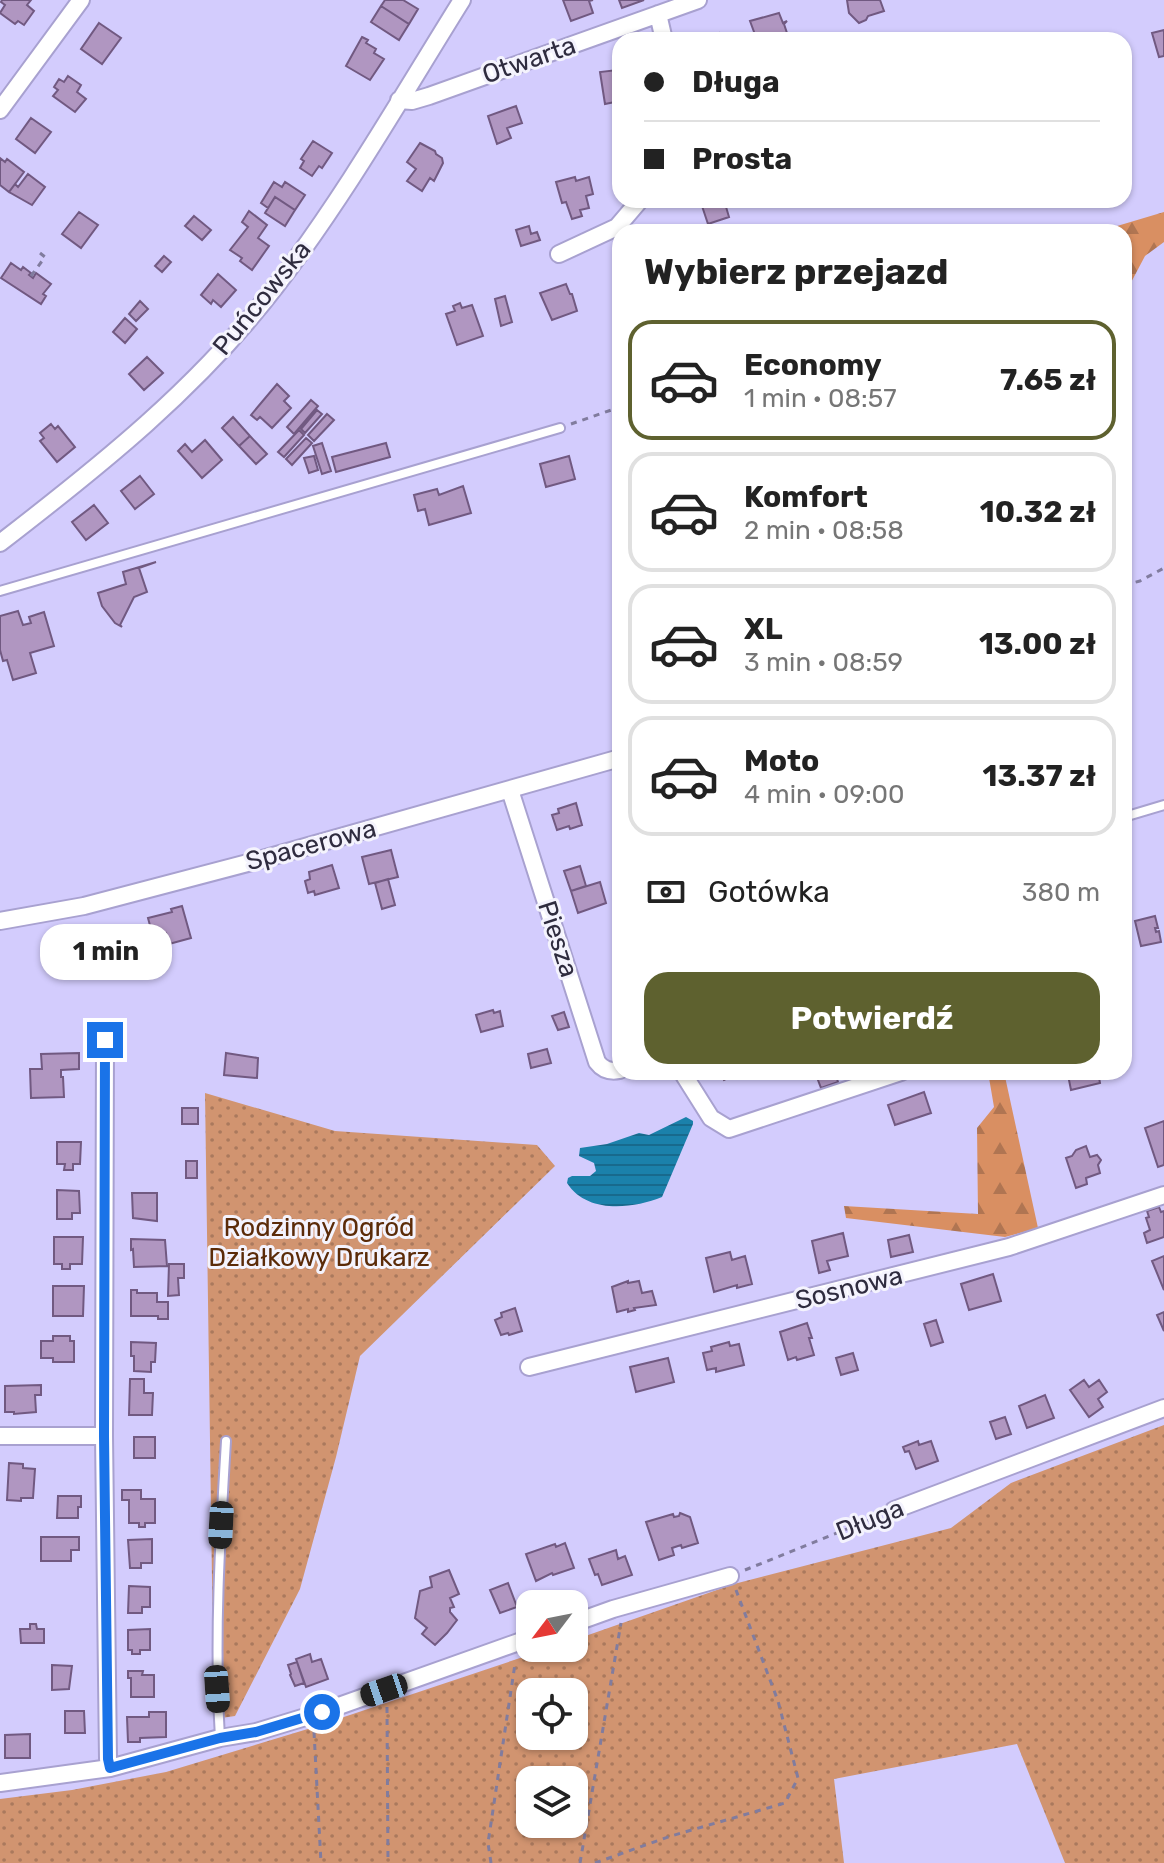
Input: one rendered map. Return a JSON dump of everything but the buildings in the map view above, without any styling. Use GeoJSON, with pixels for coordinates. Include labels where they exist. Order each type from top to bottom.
{"type":"FeatureCollection","features":[{"type":"Feature","properties":{"kind":"street"},"geometry":{"type":"LineString","coordinates":[[0,110],[81,0]]}},
{"type":"Feature","properties":{"kind":"street","name":"Puńcowska"},"geometry":{"type":"LineString","coordinates":[[0,543],[192,383],[275,287],[332,207],[462,0]]}},
{"type":"Feature","properties":{"kind":"street","name":"Otwarta"},"geometry":{"type":"LineString","coordinates":[[399,100],[412,101],[429,96],[698,0]]}},
{"type":"Feature","properties":{"kind":"street"},"geometry":{"type":"LineString","coordinates":[[658,14],[662,32]]}},
{"type":"Feature","properties":{"kind":"street"},"geometry":{"type":"LineString","coordinates":[[620,224],[633,208]]}},
{"type":"Feature","properties":{"kind":"street"},"geometry":{"type":"LineString","coordinates":[[559,254],[612,229]]}},
{"type":"Feature","properties":{"kind":"street","name":"Spacerowa"},"geometry":{"type":"LineString","coordinates":[[0,921],[84,906],[612,760]]}},
{"type":"Feature","properties":{"kind":"street","name":"Piesza"},"geometry":{"type":"LineString","coordinates":[[510,790],[597,1062],[612,1070]]}},
{"type":"Feature","properties":{"kind":"street"},"geometry":{"type":"LineString","coordinates":[[105,1040],[104,1436],[110,1768]]}},
{"type":"Feature","properties":{"kind":"street"},"geometry":{"type":"LineString","coordinates":[[687,1080],[711,1118],[729,1129],[877,1080]]}},
{"type":"Feature","properties":{"kind":"street","name":"Sosnowa"},"geometry":{"type":"LineString","coordinates":[[529,1367],[1009,1247],[1164,1195]]}},
{"type":"Feature","properties":{"kind":"street","name":"Długa"},"geometry":{"type":"LineString","coordinates":[[894,1510],[1164,1408]]}},
{"type":"Feature","properties":{"kind":"street"},"geometry":{"type":"LineString","coordinates":[[0,1436],[104,1436]]}},
{"type":"Feature","properties":{"kind":"street"},"geometry":{"type":"LineString","coordinates":[[588,1618],[730,1576]]}},
{"type":"Feature","properties":{"kind":"street"},"geometry":{"type":"LineString","coordinates":[[0,1783],[110,1768],[269,1728],[516,1643]]}},
{"type":"Feature","properties":{"kind":"lane"},"geometry":{"type":"LineString","coordinates":[[0,591],[560,428]]}},
{"type":"Feature","properties":{"kind":"lane"},"geometry":{"type":"LineString","coordinates":[[1132,815],[1164,805]]}},
{"type":"Feature","properties":{"kind":"lane"},"geometry":{"type":"LineString","coordinates":[[220,1738],[218,1583],[226,1441]]}},
{"type":"Feature","properties":{"kind":"path"},"geometry":{"type":"LineString","coordinates":[[31,276],[45,257],[40,253],[43,248]]}},
{"type":"Feature","properties":{"kind":"path"},"geometry":{"type":"LineString","coordinates":[[560,428],[612,410]]}},
{"type":"Feature","properties":{"kind":"path"},"geometry":{"type":"LineString","coordinates":[[1132,583],[1164,568]]}},
{"type":"Feature","properties":{"kind":"path","name":"Długa"},"geometry":{"type":"LineString","coordinates":[[730,1576],[894,1510]]}},
{"type":"Feature","properties":{"kind":"path"},"geometry":{"type":"LineString","coordinates":[[595,1863],[671,1836],[785,1803],[798,1778],[778,1701],[730,1576]]}},
{"type":"Feature","properties":{"kind":"path"},"geometry":{"type":"LineString","coordinates":[[580,1863],[622,1625],[613,1609]]}},
{"type":"Feature","properties":{"kind":"path"},"geometry":{"type":"LineString","coordinates":[[491,1863],[488,1843],[515,1664]]}},
{"type":"Feature","properties":{"kind":"path"},"geometry":{"type":"LineString","coordinates":[[384,1690],[387,1702],[388,1863]]}},
{"type":"Feature","properties":{"kind":"path"},"geometry":{"type":"LineString","coordinates":[[314,1732],[321,1863]]}},
{"type":"Feature","properties":{"kind":"green space"},"geometry":{"type":"Polygon","coordinates":[[[1164,212],[1164,242],[1145,256],[1132,281],[1132,224],[1124,224],[1164,212]]]}},
{"type":"Feature","properties":{"kind":"green space"},"geometry":{"type":"Polygon","coordinates":[[[989,1080],[1006,1080],[1038,1228],[1005,1237],[846,1218],[844,1206],[978,1214],[977,1128],[994,1107],[989,1080]]]}},
{"type":"Feature","properties":{"kind":"green space","name":"Rodzinny Ogród Działkowy Drukarz"},"geometry":{"type":"Polygon","coordinates":[[[205,1093],[335,1131],[537,1145],[555,1166],[360,1356],[300,1589],[235,1716],[214,1719],[205,1093]]]}},
{"type":"Feature","properties":{"kind":"green space"},"geometry":{"type":"Polygon","coordinates":[[[1164,1425],[1164,1863],[1065,1863],[1017,1744],[834,1779],[844,1863],[0,1863],[0,1799],[72,1790],[166,1772],[311,1728],[516,1659],[516,1662],[588,1662],[588,1635],[734,1584],[951,1528],[1011,1483],[1164,1425]]]}},
{"type":"Feature","properties":{"kind":"water"},"geometry":{"type":"Polygon","coordinates":[[[686,1117],[693,1124],[662,1197],[637,1204],[611,1206],[586,1200],[567,1183],[572,1176],[590,1176],[596,1171],[594,1163],[579,1156],[580,1148],[607,1144],[639,1133],[649,1135],[686,1117]]]}},
{"type":"Feature","properties":{"kind":"route"},"geometry":{"type":"LineString","coordinates":[[105,1040],[105,1466],[110,1768],[220,1738],[256,1732],[322,1712]]}}]}
